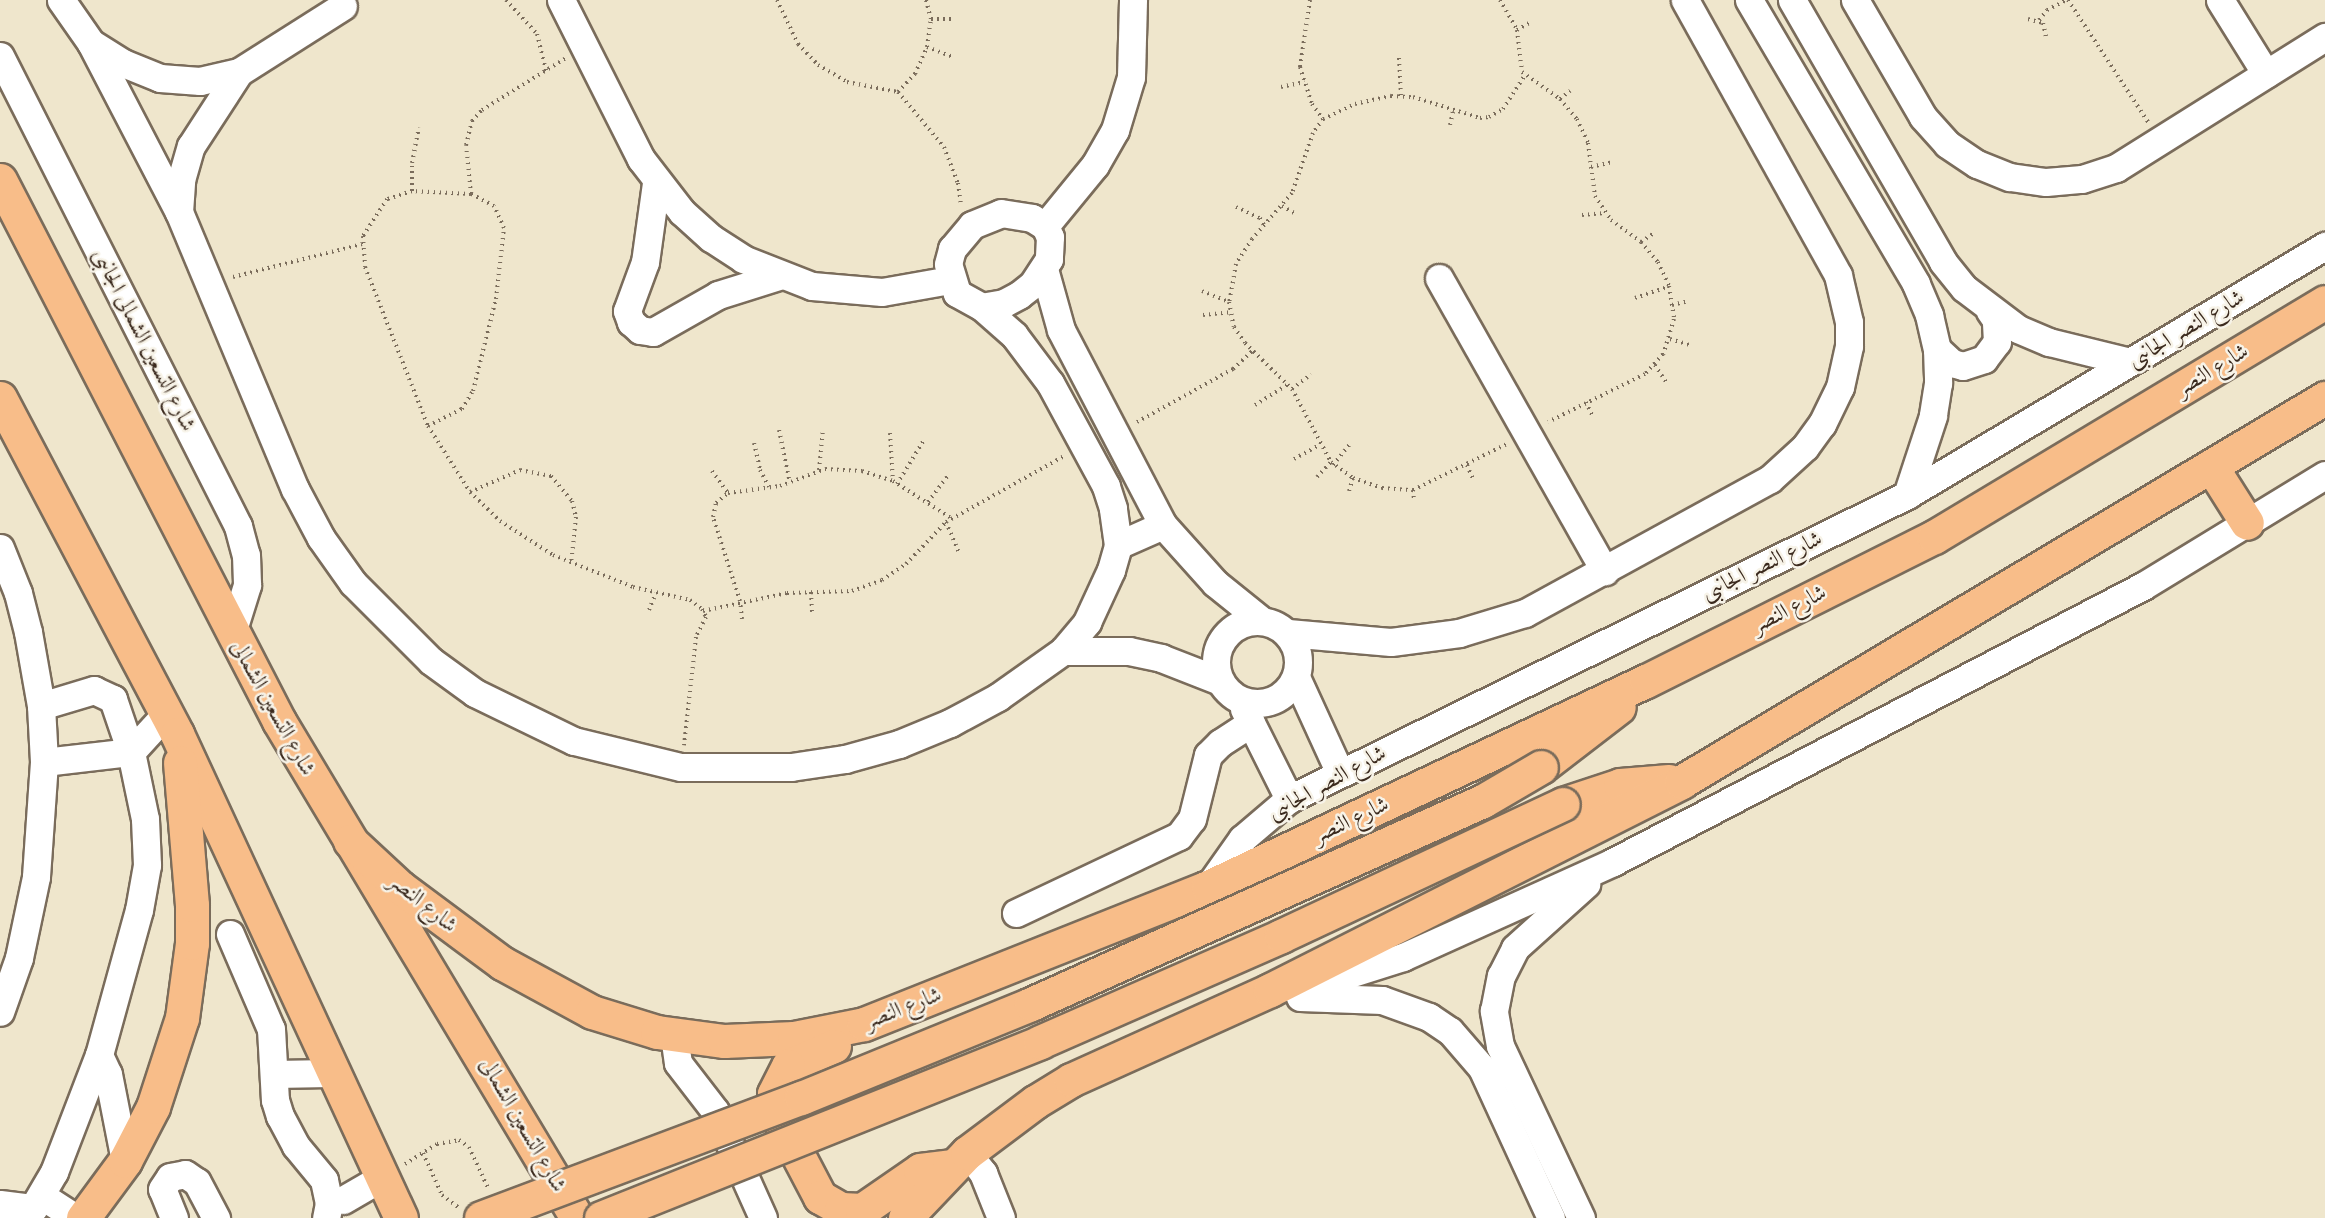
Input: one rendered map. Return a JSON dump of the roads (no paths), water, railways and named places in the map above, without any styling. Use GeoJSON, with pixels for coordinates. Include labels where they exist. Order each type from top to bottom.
{"type":"FeatureCollection","features":[{"type":"Feature","properties":{"kind":"main road","name":"شارع التسعين الشمالى"},"geometry":{"type":"LineString","coordinates":[[0,180],[279,721],[577,1218]]}},
{"type":"Feature","properties":{"kind":"main road","name":"شارع النصر"},"geometry":{"type":"LineString","coordinates":[[350,841],[418,900],[530,982],[592,1012],[674,1035],[724,1041],[794,1038],[864,1024],[1208,887],[1646,681],[1934,537],[2325,302]]}},
{"type":"Feature","properties":{"kind":"main road"},"geometry":{"type":"LineString","coordinates":[[0,398],[172,724],[330,1073],[401,1218]]}},
{"type":"Feature","properties":{"kind":"main road"},"geometry":{"type":"LineString","coordinates":[[905,1218],[960,1159],[1035,1102],[1071,1080],[1263,993],[1681,782],[2325,398]]}},
{"type":"Feature","properties":{"kind":"main road"},"geometry":{"type":"LineString","coordinates":[[2211,466],[2247,523]]}},
{"type":"Feature","properties":{"kind":"main road"},"geometry":{"type":"LineString","coordinates":[[477,1206],[801,1098],[1031,1004],[1483,801],[1541,767],[1596,727],[1646,681]]}},
{"type":"Feature","properties":{"kind":"main road"},"geometry":{"type":"LineString","coordinates":[[83,1218],[125,1161],[165,1078],[189,980],[192,905],[172,724]]}},
{"type":"Feature","properties":{"kind":"main road"},"geometry":{"type":"LineString","coordinates":[[601,1218],[1040,1042],[1281,936],[1563,804],[1620,785],[1681,782]]}},
{"type":"Feature","properties":{"kind":"main road"},"geometry":{"type":"LineString","coordinates":[[897,1011],[875,1032],[807,1055],[788,1066],[776,1084],[777,1114],[812,1188],[829,1204],[841,1209],[873,1206],[920,1170],[960,1159]]}},
{"type":"Feature","properties":{"kind":"street"},"geometry":{"type":"LineString","coordinates":[[61,0],[91,43],[179,212],[295,489],[347,574],[390,624],[466,687],[523,720],[595,748],[681,767],[791,767],[845,759],[898,744],[950,723],[998,697],[1063,651],[1087,622],[1101,596],[1118,545],[1106,486],[1031,356],[982,307],[957,293],[950,280],[948,264],[952,249],[972,225],[1001,213],[1032,218],[1045,226],[1051,248],[1044,269],[1020,295],[1004,303],[982,307]]}},
{"type":"Feature","properties":{"kind":"street"},"geometry":{"type":"LineString","coordinates":[[561,0],[656,183],[711,238],[779,276],[847,291],[882,292],[950,280]]}},
{"type":"Feature","properties":{"kind":"street"},"geometry":{"type":"LineString","coordinates":[[1045,226],[1095,165],[1115,130],[1131,77],[1133,0]]}},
{"type":"Feature","properties":{"kind":"street"},"geometry":{"type":"LineString","coordinates":[[1044,269],[1060,330],[1163,525],[1215,583],[1261,620],[1288,633],[1391,642],[1460,633],[1525,613],[1770,479],[1789,464],[1822,424],[1832,405],[1849,346],[1850,322],[1838,275],[1685,0]]}},
{"type":"Feature","properties":{"kind":"street"},"geometry":{"type":"LineString","coordinates":[[1749,0],[1916,284],[1936,349],[1933,416],[1907,495]]}},
{"type":"Feature","properties":{"kind":"street"},"geometry":{"type":"LineString","coordinates":[[1792,0],[1943,262],[1996,320],[1997,342],[1984,359],[1963,366],[1952,363],[1936,349]]}},
{"type":"Feature","properties":{"kind":"street"},"geometry":{"type":"LineString","coordinates":[[1855,0],[1923,117],[1947,144],[1977,164],[2010,177],[2046,182],[2082,179],[2116,168],[2325,37]]}},
{"type":"Feature","properties":{"kind":"street"},"geometry":{"type":"LineString","coordinates":[[2220,0],[2266,74]]}},
{"type":"Feature","properties":{"kind":"street"},"geometry":{"type":"LineString","coordinates":[[91,43],[123,63],[160,78],[200,81],[239,72],[342,6]]}},
{"type":"Feature","properties":{"kind":"street","name":"شارع التسعين الشمالى الجانبى"},"geometry":{"type":"LineString","coordinates":[[0,56],[238,526],[246,555],[247,585],[232,633]]}},
{"type":"Feature","properties":{"kind":"street"},"geometry":{"type":"LineString","coordinates":[[179,212],[182,180],[191,146],[239,72]]}},
{"type":"Feature","properties":{"kind":"street"},"geometry":{"type":"LineString","coordinates":[[656,183],[649,242],[627,311],[631,322],[640,330],[653,332],[718,295],[779,276]]}},
{"type":"Feature","properties":{"kind":"street","name":"شارع النصر الجانبى"},"geometry":{"type":"LineString","coordinates":[[1208,887],[1242,839],[1289,798],[1907,495],[2325,246]]}},
{"type":"Feature","properties":{"kind":"street"},"geometry":{"type":"LineString","coordinates":[[1439,278],[1605,571]]}},
{"type":"Feature","properties":{"kind":"street"},"geometry":{"type":"LineString","coordinates":[[1990,311],[2049,342],[2130,362]]}},
{"type":"Feature","properties":{"kind":"street"},"geometry":{"type":"LineString","coordinates":[[1263,993],[1333,979],[1403,957],[1613,862],[2143,586],[2325,475]]}},
{"type":"Feature","properties":{"kind":"street"},"geometry":{"type":"LineString","coordinates":[[1118,545],[1163,525]]}},
{"type":"Feature","properties":{"kind":"street"},"geometry":{"type":"LineString","coordinates":[[0,549],[18,593],[40,706],[44,762],[36,878],[19,958],[0,1012]]}},
{"type":"Feature","properties":{"kind":"street"},"geometry":{"type":"LineString","coordinates":[[1261,620],[1243,622],[1228,631],[1218,646],[1215,664],[1289,798]]}},
{"type":"Feature","properties":{"kind":"street"},"geometry":{"type":"LineString","coordinates":[[1288,633],[1296,646],[1296,676],[1302,697],[1340,773]]}},
{"type":"Feature","properties":{"kind":"street"},"geometry":{"type":"LineString","coordinates":[[1063,651],[1129,651],[1161,658],[1237,701],[1256,704],[1272,701],[1287,691],[1296,676]]}},
{"type":"Feature","properties":{"kind":"street"},"geometry":{"type":"LineString","coordinates":[[34,1207],[99,1055],[140,910],[147,865],[145,819],[131,752],[118,706],[107,693],[87,691],[40,706]]}},
{"type":"Feature","properties":{"kind":"street"},"geometry":{"type":"LineString","coordinates":[[1016,913],[1179,836],[1192,819],[1208,755],[1220,743],[1237,701]]}},
{"type":"Feature","properties":{"kind":"street"},"geometry":{"type":"LineString","coordinates":[[44,762],[131,752],[172,724]]}},
{"type":"Feature","properties":{"kind":"street"},"geometry":{"type":"LineString","coordinates":[[1581,1218],[1500,1046],[1495,1002],[1506,961],[1524,936],[1613,862]]}},
{"type":"Feature","properties":{"kind":"street"},"geometry":{"type":"LineString","coordinates":[[231,934],[268,1018],[273,1042],[274,1074],[280,1116],[296,1146],[320,1173],[338,1208],[381,1178]]}},
{"type":"Feature","properties":{"kind":"street"},"geometry":{"type":"LineString","coordinates":[[1263,993],[1382,1000],[1422,1013],[1450,1031],[1482,1068],[1551,1218]]}},
{"type":"Feature","properties":{"kind":"street"},"geometry":{"type":"LineString","coordinates":[[273,1042],[304,1015]]}},
{"type":"Feature","properties":{"kind":"street"},"geometry":{"type":"LineString","coordinates":[[674,1035],[678,1063],[715,1111],[764,1218]]}},
{"type":"Feature","properties":{"kind":"street"},"geometry":{"type":"LineString","coordinates":[[99,1055],[108,1074],[125,1161]]}},
{"type":"Feature","properties":{"kind":"street"},"geometry":{"type":"LineString","coordinates":[[274,1074],[330,1073]]}},
{"type":"Feature","properties":{"kind":"street"},"geometry":{"type":"LineString","coordinates":[[960,1159],[983,1173],[1001,1218]]}},
{"type":"Feature","properties":{"kind":"street"},"geometry":{"type":"LineString","coordinates":[[174,1218],[162,1189],[170,1177],[185,1174],[197,1182],[216,1218]]}},
{"type":"Feature","properties":{"kind":"street"},"geometry":{"type":"LineString","coordinates":[[0,1204],[34,1207],[76,1218]]}}]}
